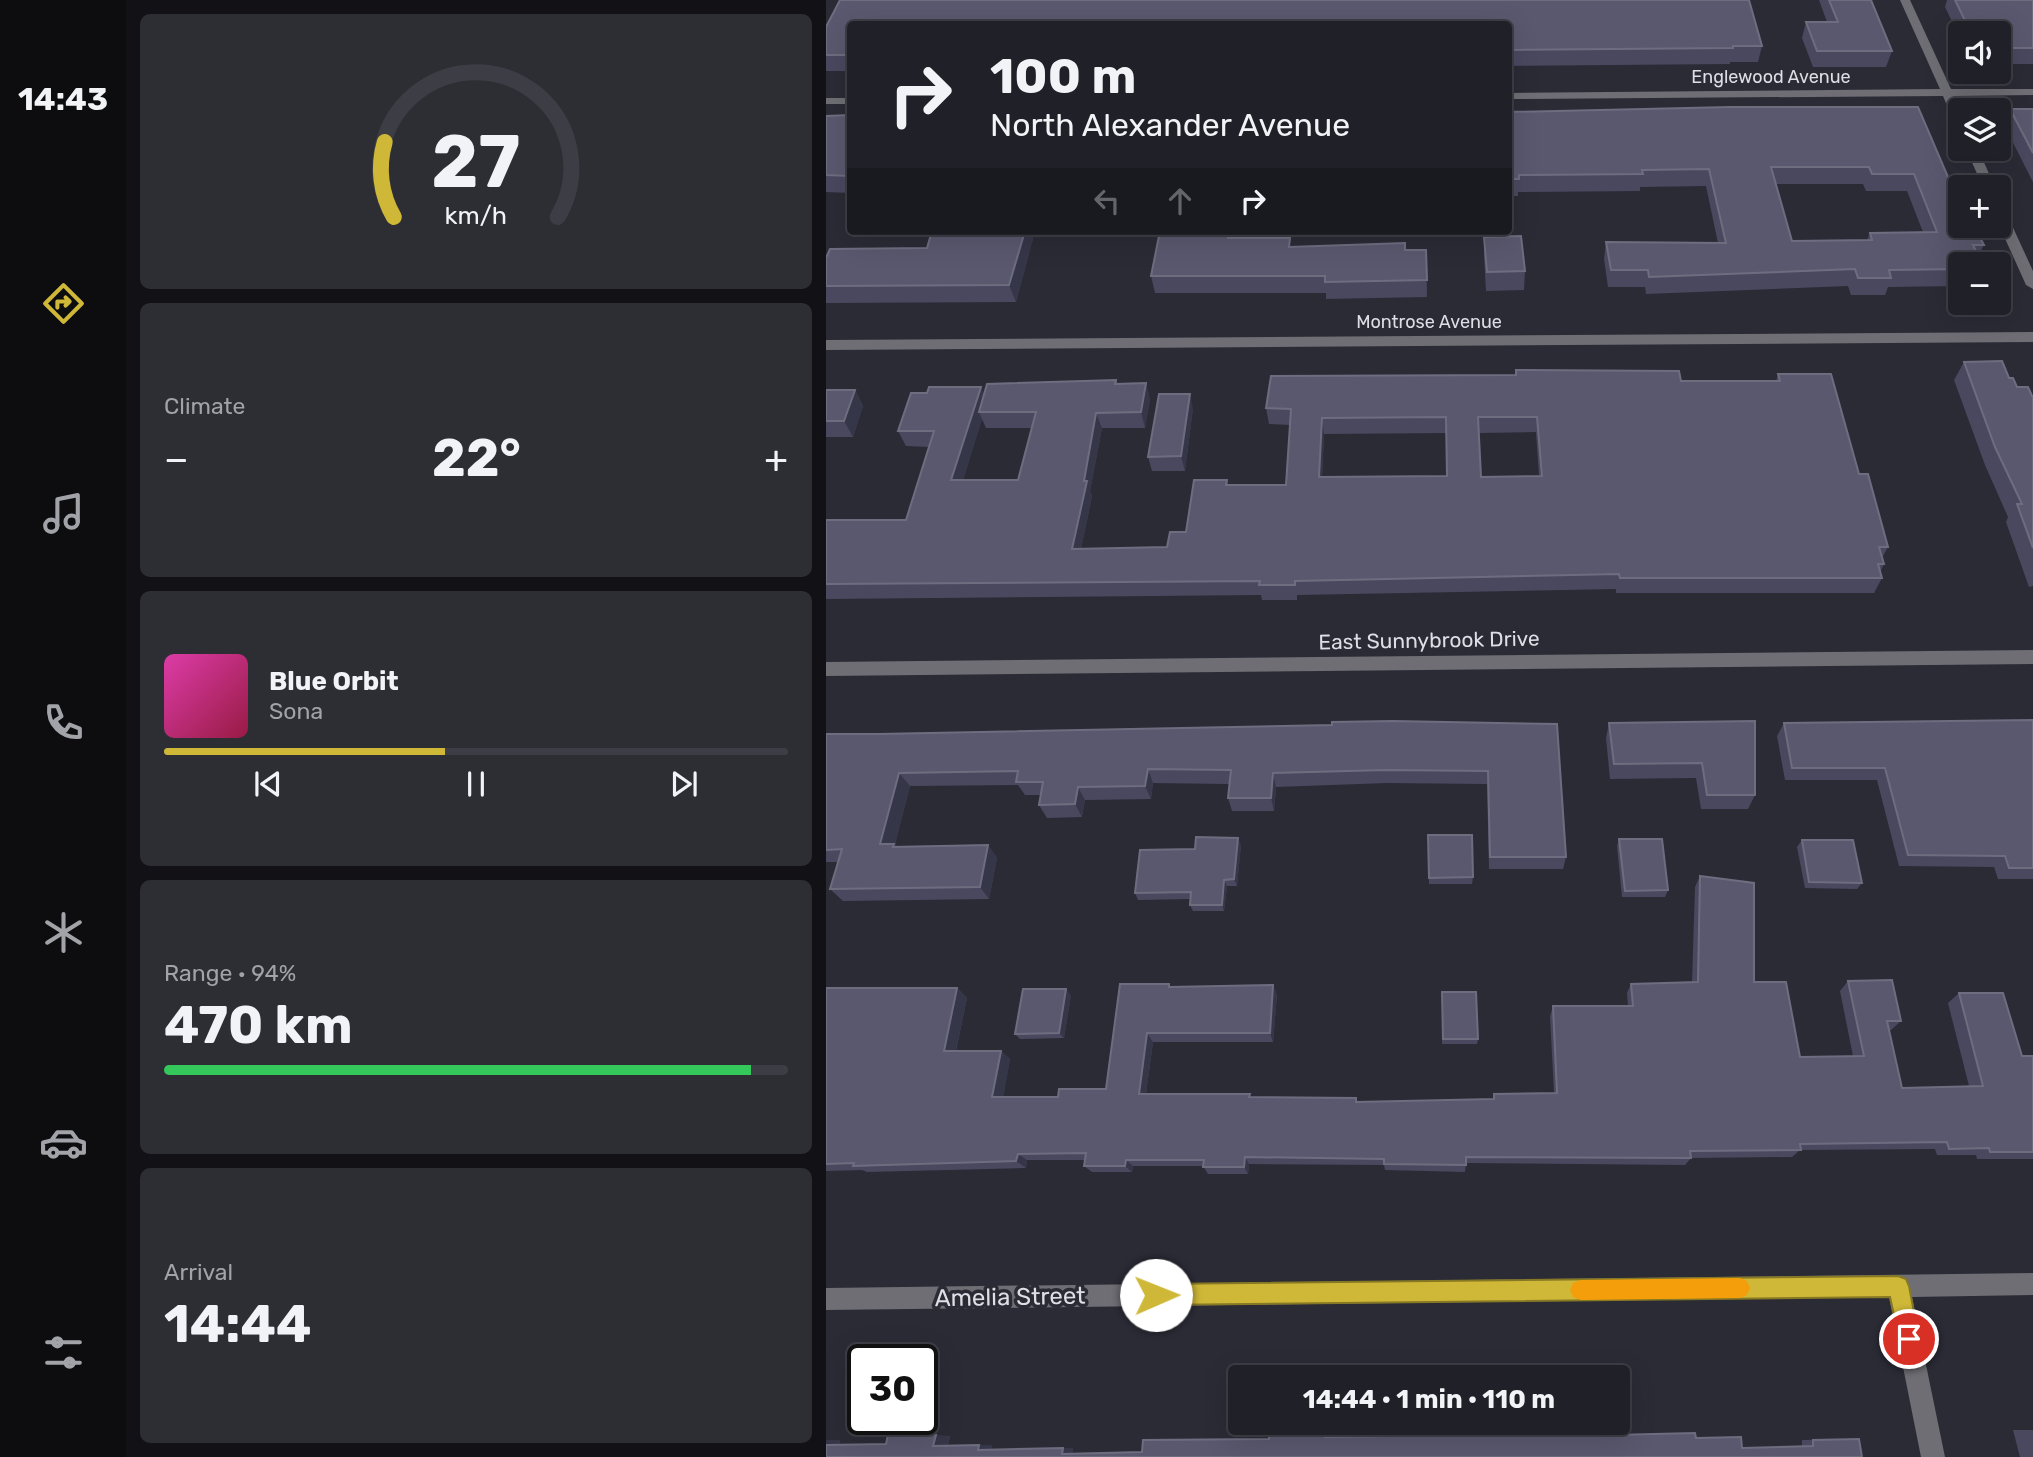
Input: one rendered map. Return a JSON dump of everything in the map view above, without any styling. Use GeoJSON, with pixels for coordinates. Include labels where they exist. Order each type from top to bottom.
{"type":"FeatureCollection","features":[{"type":"Feature","properties":{"kind":"street"},"geometry":{"type":"LineString","coordinates":[[1905,0],[1949,98]]}},
{"type":"Feature","properties":{"kind":"street","name":"Englewood Avenue"},"geometry":{"type":"LineString","coordinates":[[1512,96],[2033,92]]}},
{"type":"Feature","properties":{"kind":"street"},"geometry":{"type":"LineString","coordinates":[[826,101],[847,101]]}},
{"type":"Feature","properties":{"kind":"street"},"geometry":{"type":"LineString","coordinates":[[2011,237],[2033,285]]}},
{"type":"Feature","properties":{"kind":"street","name":"Montrose Avenue"},"geometry":{"type":"LineString","coordinates":[[826,345],[2033,337]]}},
{"type":"Feature","properties":{"kind":"street","name":"East Sunnybrook Drive"},"geometry":{"type":"LineString","coordinates":[[826,669],[2033,657]]}},
{"type":"Feature","properties":{"kind":"street","name":"Amelia Street"},"geometry":{"type":"LineString","coordinates":[[826,1299],[2033,1284]]}},
{"type":"Feature","properties":{"kind":"street"},"geometry":{"type":"LineString","coordinates":[[1898,1286],[1933,1457]]}},
{"type":"Feature","properties":{"kind":"building"},"geometry":{"type":"Polygon","coordinates":[[[840,0],[1749,0],[1762,46],[1512,50],[1512,21],[847,21],[847,55],[826,55],[826,27],[840,0]]]}},
{"type":"Feature","properties":{"kind":"building"},"geometry":{"type":"Polygon","coordinates":[[[1829,0],[1871,0],[1892,51],[1817,51],[1806,22],[1838,22],[1829,0]]]}},
{"type":"Feature","properties":{"kind":"building"},"geometry":{"type":"Polygon","coordinates":[[[1955,0],[2033,0],[2033,48],[2011,48],[2011,21],[1965,21],[1955,0]]]}},
{"type":"Feature","properties":{"kind":"building"},"geometry":{"type":"Polygon","coordinates":[[[1730,107],[1918,107],[1948,177],[1948,238],[1980,238],[1984,245],[1973,245],[1976,252],[1948,252],[1948,269],[1889,270],[1891,278],[1858,278],[1855,269],[1649,277],[1648,270],[1611,270],[1606,242],[1726,243],[1709,169],[1642,170],[1643,174],[1519,175],[1519,179],[1512,179],[1512,112],[1730,107]],[[1771,167],[1792,241],[1872,240],[1870,233],[1937,232],[1914,174],[1872,174],[1869,167],[1771,167]]]}},
{"type":"Feature","properties":{"kind":"building"},"geometry":{"type":"Polygon","coordinates":[[[2011,109],[2033,109],[2033,153],[2011,111],[2011,109]]]}},
{"type":"Feature","properties":{"kind":"building"},"geometry":{"type":"Polygon","coordinates":[[[847,115],[847,176],[826,175],[826,116],[847,115]]]}},
{"type":"Feature","properties":{"kind":"building"},"geometry":{"type":"Polygon","coordinates":[[[931,235],[1024,235],[1009,285],[826,286],[826,258],[830,249],[927,248],[931,235]]]}},
{"type":"Feature","properties":{"kind":"building"},"geometry":{"type":"Polygon","coordinates":[[[1159,235],[1290,238],[1289,247],[1405,243],[1405,250],[1426,250],[1427,280],[1325,282],[1325,276],[1151,276],[1159,235]]]}},
{"type":"Feature","properties":{"kind":"building"},"geometry":{"type":"Polygon","coordinates":[[[1521,236],[1525,271],[1487,272],[1484,237],[1521,236]]]}},
{"type":"Feature","properties":{"kind":"building"},"geometry":{"type":"Polygon","coordinates":[[[2002,361],[2009,378],[2013,378],[2017,387],[2028,387],[2033,398],[2033,548],[2017,504],[2022,504],[1995,447],[1964,362],[2002,361]]]}},
{"type":"Feature","properties":{"kind":"building"},"geometry":{"type":"Polygon","coordinates":[[[1516,370],[1679,371],[1681,381],[1780,381],[1778,374],[1831,374],[1859,474],[1868,474],[1888,547],[1879,547],[1884,564],[1878,564],[1882,578],[1620,578],[1619,574],[1295,581],[1295,585],[1259,585],[1260,581],[826,584],[826,520],[906,520],[934,431],[898,431],[911,393],[927,393],[929,387],[981,387],[951,480],[1018,480],[1036,412],[979,412],[987,384],[1116,380],[1115,384],[1146,383],[1141,412],[1096,413],[1084,481],[1087,481],[1072,549],[1167,547],[1170,532],[1186,532],[1194,480],[1227,480],[1226,485],[1286,485],[1291,409],[1266,408],[1271,376],[1516,375],[1516,370]],[[1446,417],[1322,418],[1319,477],[1447,476],[1446,417]],[[1478,417],[1481,477],[1542,476],[1537,417],[1478,417]]]}},
{"type":"Feature","properties":{"kind":"building"},"geometry":{"type":"Polygon","coordinates":[[[826,390],[855,390],[844,421],[826,421],[826,390]]]}},
{"type":"Feature","properties":{"kind":"building"},"geometry":{"type":"Polygon","coordinates":[[[1159,394],[1190,394],[1181,456],[1148,457],[1159,394]]]}},
{"type":"Feature","properties":{"kind":"building"},"geometry":{"type":"Polygon","coordinates":[[[2033,720],[2033,868],[2009,868],[2005,856],[1908,855],[1885,768],[1792,768],[1784,723],[2033,720]]]}},
{"type":"Feature","properties":{"kind":"building"},"geometry":{"type":"Polygon","coordinates":[[[1755,721],[1755,795],[1707,795],[1702,763],[1614,764],[1609,723],[1755,721]]]}},
{"type":"Feature","properties":{"kind":"building"},"geometry":{"type":"Polygon","coordinates":[[[1332,722],[1557,724],[1566,857],[1490,857],[1488,771],[1273,773],[1271,798],[1228,798],[1231,770],[1148,769],[1145,786],[1078,787],[1075,804],[1039,805],[1043,782],[1016,782],[1018,771],[899,773],[880,844],[894,844],[893,847],[988,845],[980,887],[830,889],[842,849],[826,850],[826,734],[1332,725],[1332,722]]]}},
{"type":"Feature","properties":{"kind":"building"},"geometry":{"type":"Polygon","coordinates":[[[1428,835],[1472,835],[1473,877],[1429,878],[1428,835]]]}},
{"type":"Feature","properties":{"kind":"building"},"geometry":{"type":"Polygon","coordinates":[[[1196,837],[1238,838],[1234,879],[1224,880],[1222,905],[1190,905],[1191,892],[1135,893],[1140,850],[1195,849],[1196,837]]]}},
{"type":"Feature","properties":{"kind":"building"},"geometry":{"type":"Polygon","coordinates":[[[1619,839],[1662,839],[1668,890],[1625,891],[1619,839]]]}},
{"type":"Feature","properties":{"kind":"building"},"geometry":{"type":"Polygon","coordinates":[[[1802,840],[1853,840],[1862,883],[1809,882],[1802,840]]]}},
{"type":"Feature","properties":{"kind":"building"},"geometry":{"type":"Polygon","coordinates":[[[1700,876],[1754,883],[1754,982],[1786,982],[1800,1057],[1864,1056],[1848,981],[1892,980],[1901,1021],[1887,1021],[1902,1088],[1983,1086],[1959,993],[2003,993],[2022,1056],[2033,1056],[2033,1152],[1990,1152],[1989,1148],[1949,1149],[1947,1142],[1800,1144],[1801,1150],[1690,1151],[1691,1158],[1466,1157],[1466,1165],[1384,1164],[1384,1159],[1245,1157],[1244,1167],[1203,1167],[1204,1160],[1126,1160],[1125,1166],[1084,1166],[1086,1153],[1018,1154],[1016,1161],[853,1166],[854,1163],[826,1164],[826,988],[957,988],[944,1051],[1001,1051],[992,1097],[1058,1097],[1059,1089],[1106,1089],[1120,984],[1169,984],[1169,987],[1273,985],[1270,1033],[1147,1033],[1139,1094],[1250,1094],[1249,1097],[1356,1098],[1356,1102],[1494,1099],[1494,1094],[1557,1093],[1553,1006],[1633,1006],[1631,984],[1698,982],[1700,876]]]}},
{"type":"Feature","properties":{"kind":"building"},"geometry":{"type":"Polygon","coordinates":[[[1023,989],[1066,989],[1059,1033],[1015,1034],[1023,989]]]}},
{"type":"Feature","properties":{"kind":"building"},"geometry":{"type":"Polygon","coordinates":[[[1442,992],[1476,992],[1478,1039],[1443,1039],[1442,992]]]}},
{"type":"Feature","properties":{"kind":"building"},"geometry":{"type":"Polygon","coordinates":[[[1695,1433],[1696,1438],[1741,1437],[1742,1448],[1813,1446],[1813,1440],[1859,1439],[1862,1457],[826,1457],[826,1445],[886,1444],[888,1435],[936,1435],[933,1446],[979,1445],[978,1450],[1063,1448],[1062,1454],[1142,1452],[1143,1440],[1269,1439],[1269,1435],[1695,1433]]]}},
{"type":"Feature","properties":{"kind":"slow traffic"},"geometry":{"type":"LineString","coordinates":[[1581,1290],[1740,1288]]}},
{"type":"Feature","properties":{"kind":"route"},"geometry":{"type":"LineString","coordinates":[[1156,1295],[1898,1286],[1909,1339]]}}]}
